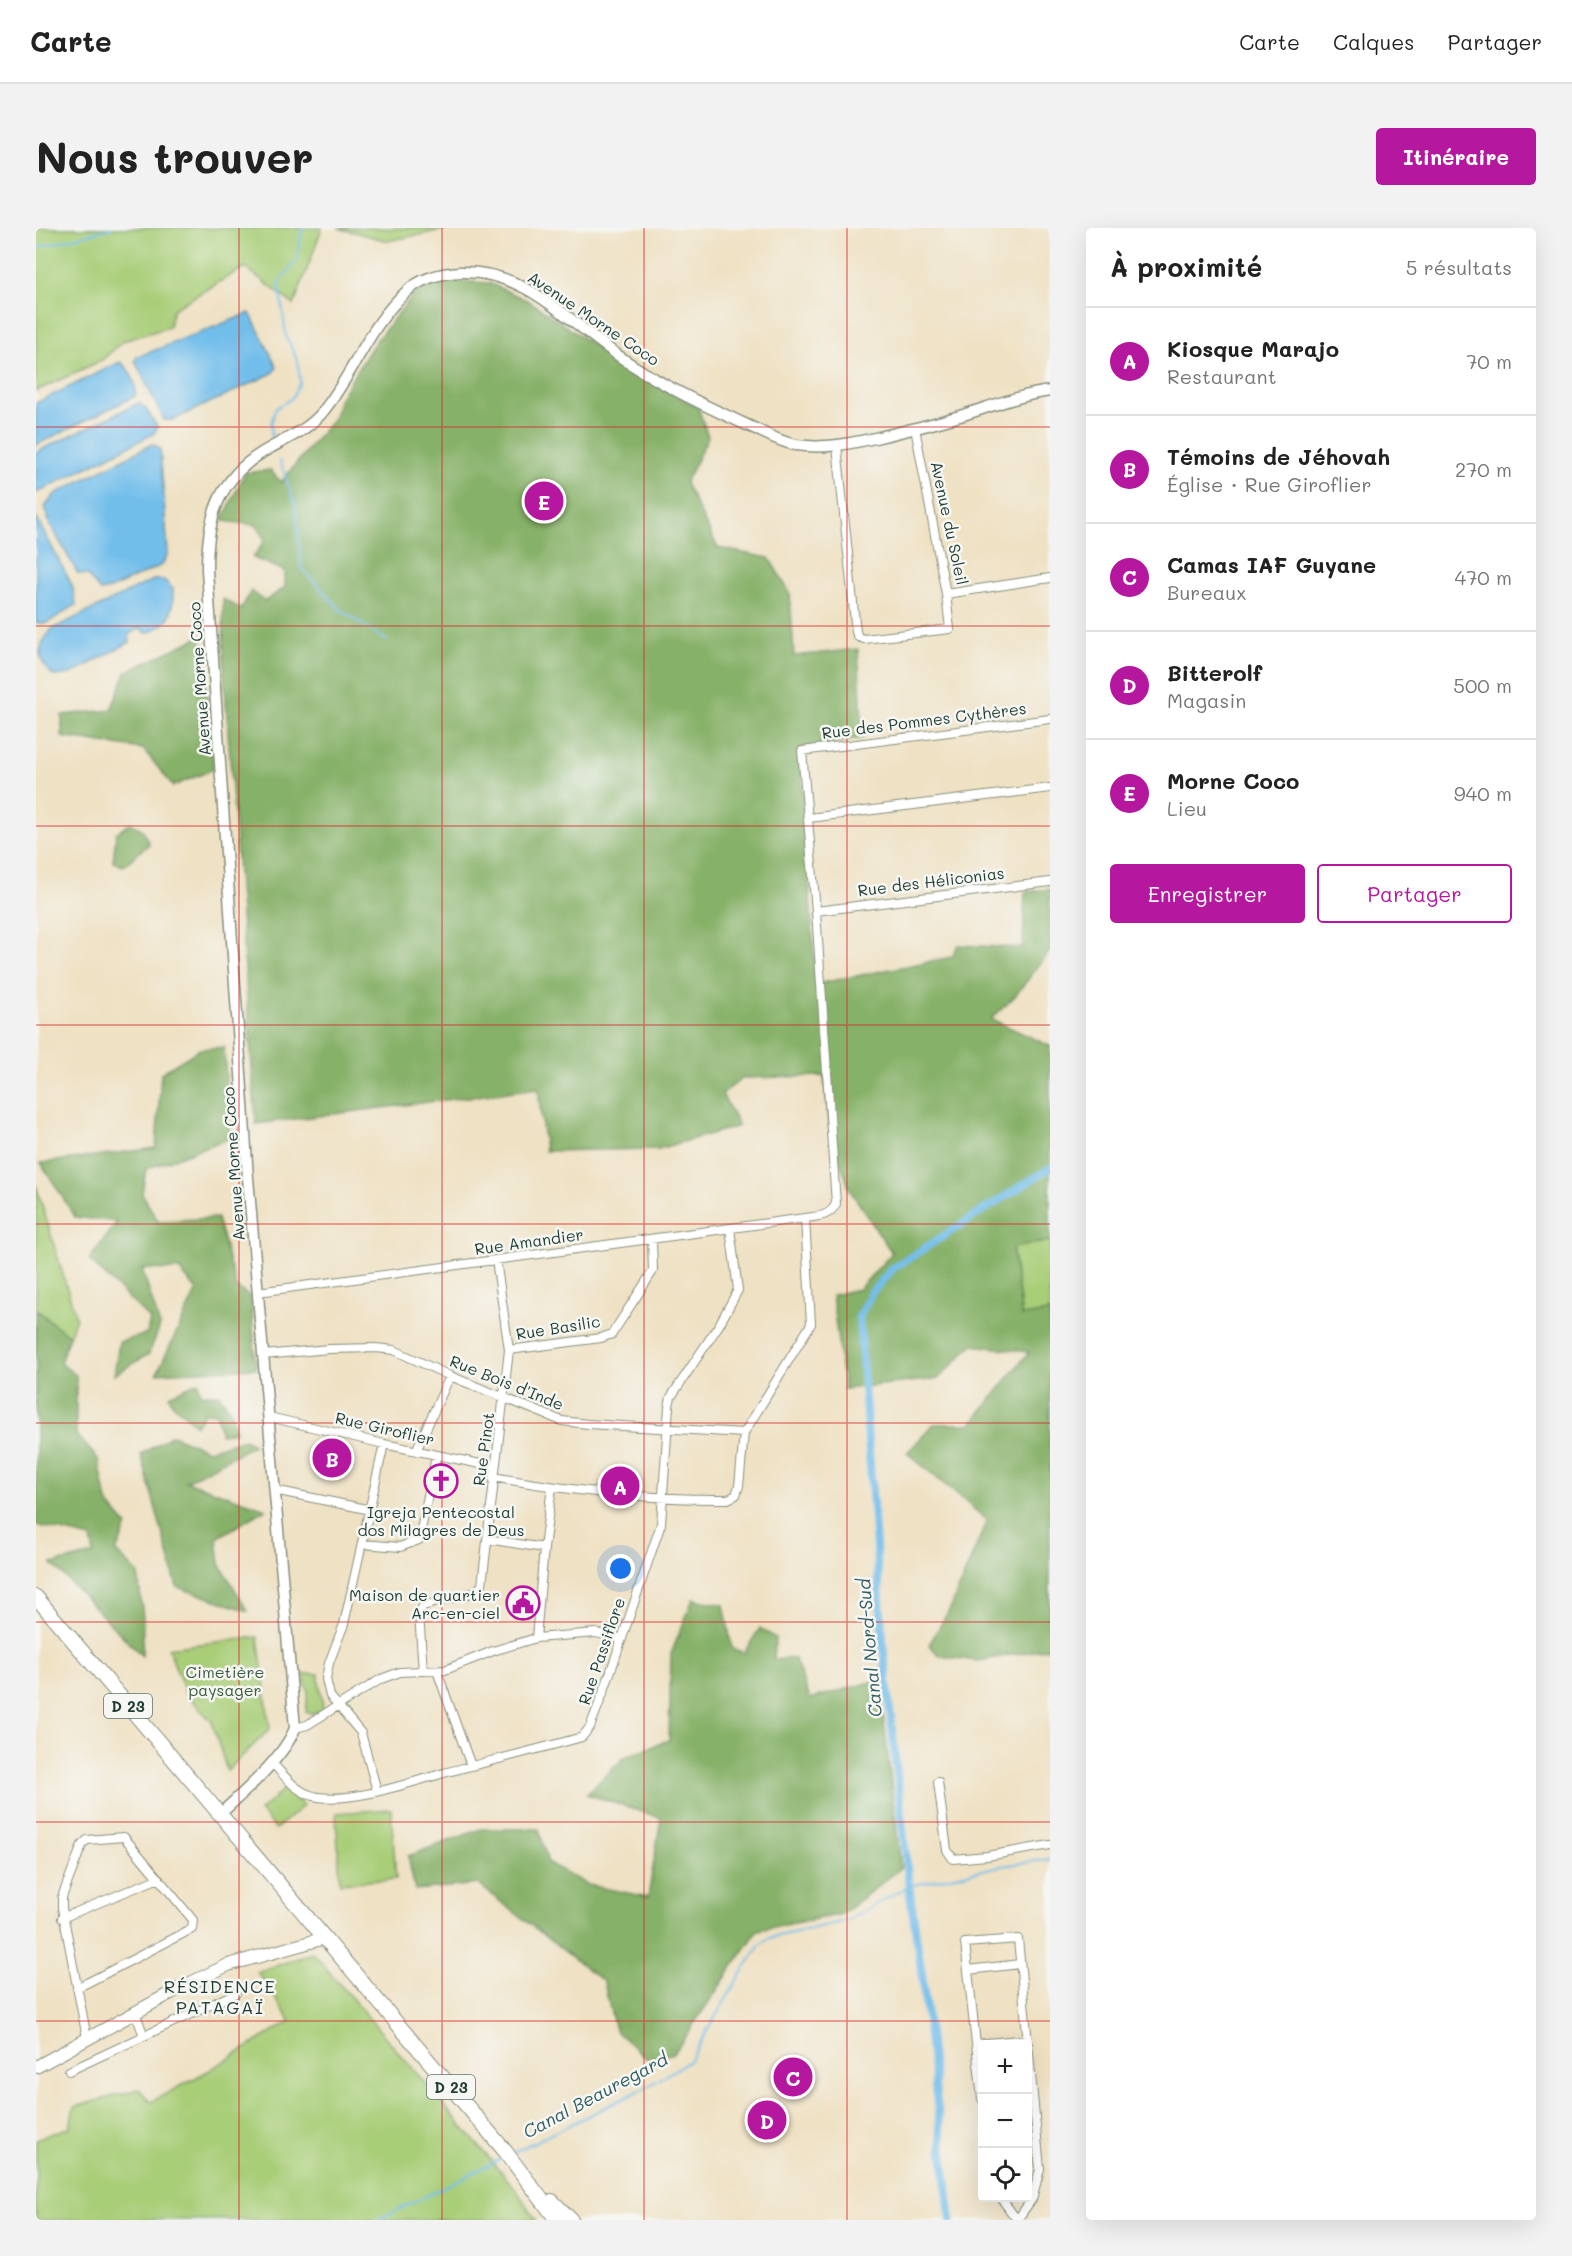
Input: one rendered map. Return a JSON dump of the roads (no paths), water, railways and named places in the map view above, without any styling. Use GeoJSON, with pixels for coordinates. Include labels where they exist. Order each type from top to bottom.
{"type":"FeatureCollection","features":[{"type":"Feature","properties":{"kind":"main road","name":"D 23"},"geometry":{"type":"LineString","coordinates":[[36,1597],[505,2151],[558,2220]]}},
{"type":"Feature","properties":{"kind":"main road"},"geometry":{"type":"LineString","coordinates":[[36,2067],[135,2012],[228,1965],[325,1938]]}},
{"type":"Feature","properties":{"kind":"main road","name":"D 23"},"geometry":{"type":"LineString","coordinates":[[524,2175],[571,2220]]}},
{"type":"Feature","properties":{"kind":"street","name":"Avenue Morne Coco"},"geometry":{"type":"LineString","coordinates":[[295,1728],[248,1178],[207,570],[210,522],[220,497],[233,477],[262,453],[301,432],[321,415],[347,376],[369,336],[407,291],[426,279],[451,272],[498,275],[519,284],[573,320],[617,355],[717,412],[793,444],[819,447],[837,446],[915,428],[1005,400],[1050,391]]}},
{"type":"Feature","properties":{"kind":"street","name":"Avenue du Soleil"},"geometry":{"type":"LineString","coordinates":[[915,428],[946,594],[1050,578]]}},
{"type":"Feature","properties":{"kind":"street"},"geometry":{"type":"LineString","coordinates":[[837,446],[858,637],[864,639],[950,629],[946,594]]}},
{"type":"Feature","properties":{"kind":"street","name":"Rue des Pommes Cythères"},"geometry":{"type":"LineString","coordinates":[[802,751],[1050,719]]}},
{"type":"Feature","properties":{"kind":"street","name":"Rue Amandier"},"geometry":{"type":"LineString","coordinates":[[258,1292],[805,1218],[825,1215],[832,1211],[836,1204],[816,911],[802,751]]}},
{"type":"Feature","properties":{"kind":"street"},"geometry":{"type":"LineString","coordinates":[[809,818],[1050,788]]}},
{"type":"Feature","properties":{"kind":"street","name":"Rue des Héliconias"},"geometry":{"type":"LineString","coordinates":[[816,911],[1050,882]]}},
{"type":"Feature","properties":{"kind":"street"},"geometry":{"type":"LineString","coordinates":[[493,1477],[552,1487],[662,1498],[728,1498],[736,1495],[739,1486],[744,1433],[812,1324],[805,1218]]}},
{"type":"Feature","properties":{"kind":"street","name":"Rue Passiflore"},"geometry":{"type":"LineString","coordinates":[[272,1763],[297,1790],[316,1797],[352,1796],[582,1737],[590,1727],[661,1524],[671,1397],[719,1325],[738,1290],[730,1228]]}},
{"type":"Feature","properties":{"kind":"street","name":"Rue Basilic"},"geometry":{"type":"LineString","coordinates":[[509,1350],[601,1338],[612,1334],[653,1271],[652,1239]]}},
{"type":"Feature","properties":{"kind":"street","name":"Rue Pinot"},"geometry":{"type":"LineString","coordinates":[[423,1671],[419,1614],[423,1606],[475,1592],[482,1585],[509,1350],[496,1260]]}},
{"type":"Feature","properties":{"kind":"street","name":"Rue Bois d'Inde"},"geometry":{"type":"LineString","coordinates":[[263,1355],[376,1348],[394,1350],[450,1376],[562,1421],[744,1433]]}},
{"type":"Feature","properties":{"kind":"street"},"geometry":{"type":"LineString","coordinates":[[416,1451],[450,1376]]}},
{"type":"Feature","properties":{"kind":"street","name":"Rue Giroflier"},"geometry":{"type":"LineString","coordinates":[[269,1417],[436,1456],[495,1467]]}},
{"type":"Feature","properties":{"kind":"street"},"geometry":{"type":"LineString","coordinates":[[377,1791],[361,1733],[330,1696],[326,1679],[329,1663],[344,1624],[384,1444]]}},
{"type":"Feature","properties":{"kind":"street"},"geometry":{"type":"LineString","coordinates":[[363,1544],[405,1546],[419,1540],[436,1456]]}},
{"type":"Feature","properties":{"kind":"street"},"geometry":{"type":"LineString","coordinates":[[536,1638],[543,1548],[552,1487]]}},
{"type":"Feature","properties":{"kind":"street"},"geometry":{"type":"LineString","coordinates":[[274,1490],[371,1510]]}},
{"type":"Feature","properties":{"kind":"street"},"geometry":{"type":"LineString","coordinates":[[487,1539],[543,1548]]}},
{"type":"Feature","properties":{"kind":"street"},"geometry":{"type":"LineString","coordinates":[[220,1814],[272,1763],[295,1728],[307,1725],[381,1678],[400,1672],[437,1671],[536,1638],[596,1633],[622,1639]]}},
{"type":"Feature","properties":{"kind":"street"},"geometry":{"type":"LineString","coordinates":[[437,1671],[471,1766]]}},
{"type":"Feature","properties":{"kind":"street"},"geometry":{"type":"LineString","coordinates":[[938,1782],[947,1850],[953,1859],[987,1856],[1050,1845]]}},
{"type":"Feature","properties":{"kind":"street"},"geometry":{"type":"LineString","coordinates":[[76,1988],[192,1929],[193,1920],[124,1837],[87,1840],[82,1845],[62,1897],[62,1918],[76,1988],[87,2038]]}},
{"type":"Feature","properties":{"kind":"street"},"geometry":{"type":"LineString","coordinates":[[62,1918],[159,1878]]}},
{"type":"Feature","properties":{"kind":"street"},"geometry":{"type":"LineString","coordinates":[[982,2094],[965,1943],[1018,1939],[1040,2169],[1032,2199]]}},
{"type":"Feature","properties":{"kind":"street"},"geometry":{"type":"LineString","coordinates":[[968,1970],[1020,1964]]}},
{"type":"Feature","properties":{"kind":"street"},"geometry":{"type":"LineString","coordinates":[[69,2071],[236,1993]]}},
{"type":"Feature","properties":{"kind":"street"},"geometry":{"type":"LineString","coordinates":[[135,2012],[144,2036]]}},
{"type":"Feature","properties":{"kind":"street"},"geometry":{"type":"LineString","coordinates":[[977,2044],[1028,2039]]}},
{"type":"Feature","properties":{"kind":"street"},"geometry":{"type":"LineString","coordinates":[[1004,2202],[1017,2220],[1030,2202]]}},
{"type":"Feature","properties":{"kind":"water"},"geometry":{"type":"Polygon","coordinates":[[[250,313],[277,367],[273,373],[173,420],[164,420],[135,361],[137,357],[250,313]]]}},
{"type":"Feature","properties":{"kind":"water"},"geometry":{"type":"Polygon","coordinates":[[[120,362],[132,377],[135,396],[36,445],[36,403],[120,362]]]}},
{"type":"Feature","properties":{"kind":"water"},"geometry":{"type":"Polygon","coordinates":[[[139,403],[146,409],[158,428],[153,434],[36,493],[36,452],[139,403]]]}},
{"type":"Feature","properties":{"kind":"water"},"geometry":{"type":"Polygon","coordinates":[[[152,444],[160,449],[168,553],[162,565],[110,589],[100,591],[87,575],[78,574],[48,520],[45,507],[55,494],[152,444]]]}},
{"type":"Feature","properties":{"kind":"water"},"geometry":{"type":"Polygon","coordinates":[[[36,517],[72,585],[76,605],[47,623],[36,623],[36,517]]]}},
{"type":"Feature","properties":{"kind":"water"},"geometry":{"type":"Polygon","coordinates":[[[153,580],[164,580],[173,589],[171,612],[166,622],[146,633],[141,628],[129,634],[130,642],[71,674],[54,676],[48,670],[40,653],[43,641],[52,629],[153,580]]]}},
{"type":"Feature","properties":{"kind":"waterway"},"geometry":{"type":"LineString","coordinates":[[36,248],[112,228]]}},
{"type":"Feature","properties":{"kind":"waterway"},"geometry":{"type":"LineString","coordinates":[[272,438],[271,425],[275,409],[292,398],[300,382],[298,362],[286,336],[279,283],[297,260],[302,228]]}},
{"type":"Feature","properties":{"kind":"waterway"},"geometry":{"type":"LineString","coordinates":[[280,461],[296,508],[301,568],[341,610],[387,641]]}},
{"type":"Feature","properties":{"kind":"waterway","name":"Canal Nord-Sud"},"geometry":{"type":"LineString","coordinates":[[951,2220],[909,1886],[884,1654],[859,1317],[871,1293],[892,1269],[1050,1168]]}},
{"type":"Feature","properties":{"kind":"waterway","name":"Canal Beauregard"},"geometry":{"type":"LineString","coordinates":[[514,2152],[647,2087],[689,2061],[744,1969],[760,1945],[769,1938],[846,1921],[909,1886],[1001,1866],[1050,1859]]}},
{"type":"Feature","properties":{"kind":"waterway","name":"Canal Beauregard"},"geometry":{"type":"LineString","coordinates":[[377,2220],[503,2158]]}},
{"type":"Feature","properties":{"kind":"place","name":"Morne Coco"},"geometry":{"type":"Point","coordinates":[544,501]}},
{"type":"Feature","properties":{"kind":"place","name":"Témoins de Jéhovah"},"geometry":{"type":"Point","coordinates":[332,1458]}},
{"type":"Feature","properties":{"kind":"place","name":"Igreja Pentecostal dos Milagres de Deus"},"geometry":{"type":"Point","coordinates":[441,1481]}},
{"type":"Feature","properties":{"kind":"place","name":"Kiosque Marajo"},"geometry":{"type":"Point","coordinates":[620,1486]}},
{"type":"Feature","properties":{"kind":"place","name":"Maison de quartier Arc-en-ciel"},"geometry":{"type":"Point","coordinates":[523,1603]}},
{"type":"Feature","properties":{"kind":"place","name":"Camas IAF Guyane"},"geometry":{"type":"Point","coordinates":[793,2077]}},
{"type":"Feature","properties":{"kind":"place","name":"Bitterolf"},"geometry":{"type":"Point","coordinates":[767,2120]}},
{"type":"Feature","properties":{"kind":"district","name":"RÉSIDENCE PATAGAÏ"},"geometry":{"type":"Point","coordinates":[220,1996]}},
{"type":"Feature","properties":{"kind":"park label","name":"Cimetière paysager"},"geometry":{"type":"Point","coordinates":[225,1680]}}]}
